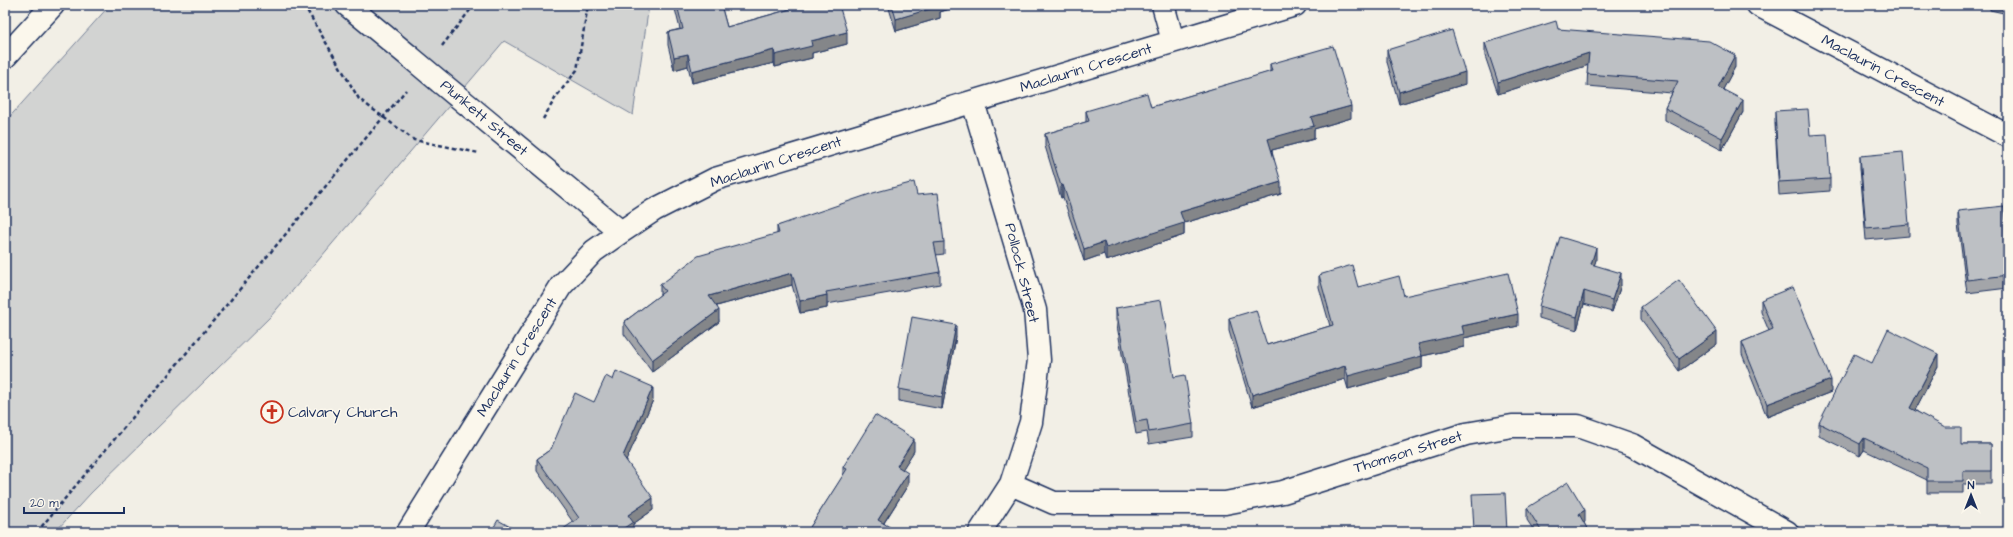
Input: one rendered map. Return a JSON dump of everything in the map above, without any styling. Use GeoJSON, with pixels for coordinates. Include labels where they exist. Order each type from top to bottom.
{"type":"FeatureCollection","features":[{"type":"Feature","properties":{"kind":"street"},"geometry":{"type":"LineString","coordinates":[[5,57],[53,5]]}},
{"type":"Feature","properties":{"kind":"street","name":"Plunkett Street"},"geometry":{"type":"LineString","coordinates":[[347,5],[621,232]]}},
{"type":"Feature","properties":{"kind":"street"},"geometry":{"type":"LineString","coordinates":[[1163,5],[1173,41]]}},
{"type":"Feature","properties":{"kind":"street","name":"Maclaurin Crescent"},"geometry":{"type":"LineString","coordinates":[[408,532],[561,286],[594,251],[654,210],[715,179],[1295,5]]}},
{"type":"Feature","properties":{"kind":"street","name":"Maclaurin Crescent"},"geometry":{"type":"LineString","coordinates":[[1758,5],[2008,136]]}},
{"type":"Feature","properties":{"kind":"street","name":"Pollock Street"},"geometry":{"type":"LineString","coordinates":[[974,102],[1034,310],[1039,360],[1031,422],[1012,484],[980,532]]}},
{"type":"Feature","properties":{"kind":"street","name":"Thomson Street"},"geometry":{"type":"LineString","coordinates":[[1012,484],[1054,503],[1225,503],[1283,492],[1466,434],[1512,426],[1578,426],[1632,445],[1787,532]]}},
{"type":"Feature","properties":{"kind":"path"},"geometry":{"type":"LineString","coordinates":[[304,5],[359,99],[414,140],[482,153]]}},
{"type":"Feature","properties":{"kind":"path"},"geometry":{"type":"LineString","coordinates":[[450,35],[474,5]]}},
{"type":"Feature","properties":{"kind":"path"},"geometry":{"type":"LineString","coordinates":[[543,119],[556,97],[577,70],[588,5]]}},
{"type":"Feature","properties":{"kind":"path"},"geometry":{"type":"LineString","coordinates":[[37,532],[407,89]]}},
{"type":"Feature","properties":{"kind":"shaded area"},"geometry":{"type":"Polygon","coordinates":[[[110,5],[649,5],[633,115],[504,41],[271,316],[91,493],[55,532],[5,532],[5,122],[110,5]]]}},
{"type":"Feature","properties":{"kind":"building"},"geometry":{"type":"Polygon","coordinates":[[[677,5],[721,5],[727,27],[798,7],[797,5],[839,5],[847,32],[811,41],[812,46],[775,55],[774,50],[692,71],[688,54],[674,57],[668,32],[683,29],[677,5]]]}},
{"type":"Feature","properties":{"kind":"building"},"geometry":{"type":"Polygon","coordinates":[[[892,5],[940,5],[940,6],[896,19],[892,5]]]}},
{"type":"Feature","properties":{"kind":"building"},"geometry":{"type":"Polygon","coordinates":[[[1556,21],[1558,29],[1709,41],[1735,55],[1718,87],[1743,100],[1722,138],[1665,108],[1678,81],[1587,74],[1589,53],[1498,82],[1485,43],[1556,21]]]}},
{"type":"Feature","properties":{"kind":"building"},"geometry":{"type":"Polygon","coordinates":[[[1452,30],[1465,72],[1399,92],[1387,50],[1452,30]]]}},
{"type":"Feature","properties":{"kind":"building"},"geometry":{"type":"Polygon","coordinates":[[[1333,46],[1351,106],[1311,117],[1314,126],[1268,139],[1281,182],[1180,212],[1184,223],[1106,248],[1104,242],[1084,249],[1063,185],[1061,186],[1045,134],[1089,121],[1086,111],[1147,93],[1151,107],[1272,71],[1270,64],[1333,46]]]}},
{"type":"Feature","properties":{"kind":"building"},"geometry":{"type":"Polygon","coordinates":[[[1808,109],[1810,135],[1827,134],[1830,179],[1779,182],[1775,111],[1808,109]]]}},
{"type":"Feature","properties":{"kind":"building"},"geometry":{"type":"Polygon","coordinates":[[[1903,152],[1909,224],[1866,228],[1860,156],[1903,152]]]}},
{"type":"Feature","properties":{"kind":"building"},"geometry":{"type":"Polygon","coordinates":[[[914,182],[917,195],[938,193],[944,242],[934,243],[940,272],[826,292],[827,295],[800,301],[792,273],[709,296],[719,310],[652,360],[624,322],[665,291],[660,285],[698,256],[779,233],[777,226],[873,193],[914,182]]]}},
{"type":"Feature","properties":{"kind":"building"},"geometry":{"type":"Polygon","coordinates":[[[2004,206],[2008,237],[2008,275],[1967,280],[1958,211],[2004,206]]]}},
{"type":"Feature","properties":{"kind":"building"},"geometry":{"type":"Polygon","coordinates":[[[1560,237],[1596,248],[1591,264],[1621,273],[1612,300],[1584,291],[1577,317],[1539,306],[1560,237]]]}},
{"type":"Feature","properties":{"kind":"building"},"geometry":{"type":"Polygon","coordinates":[[[1352,265],[1358,287],[1399,276],[1404,296],[1508,273],[1518,314],[1462,326],[1464,334],[1418,344],[1422,356],[1348,376],[1345,366],[1252,395],[1229,318],[1256,310],[1267,345],[1333,325],[1319,275],[1352,265]]]}},
{"type":"Feature","properties":{"kind":"building"},"geometry":{"type":"Polygon","coordinates":[[[1679,280],[1717,332],[1679,359],[1641,307],[1679,280]]]}},
{"type":"Feature","properties":{"kind":"building"},"geometry":{"type":"Polygon","coordinates":[[[1793,287],[1831,380],[1767,404],[1742,342],[1773,329],[1761,300],[1793,287]]]}},
{"type":"Feature","properties":{"kind":"building"},"geometry":{"type":"Polygon","coordinates":[[[1161,300],[1174,377],[1185,375],[1193,424],[1149,432],[1147,420],[1136,422],[1116,308],[1161,300]]]}},
{"type":"Feature","properties":{"kind":"building"},"geometry":{"type":"Polygon","coordinates":[[[912,317],[956,325],[942,397],[899,389],[912,317]]]}},
{"type":"Feature","properties":{"kind":"building"},"geometry":{"type":"Polygon","coordinates":[[[1888,329],[1938,354],[1910,408],[1945,427],[1961,427],[1961,444],[1991,444],[1991,471],[1963,471],[1963,481],[1927,481],[1927,468],[1864,438],[1860,444],[1819,423],[1854,354],[1872,363],[1888,329]]]}},
{"type":"Feature","properties":{"kind":"building"},"geometry":{"type":"Polygon","coordinates":[[[616,371],[653,387],[623,456],[653,498],[628,515],[633,522],[618,532],[559,532],[579,518],[537,459],[551,449],[575,393],[594,402],[606,376],[613,380],[616,371]]]}},
{"type":"Feature","properties":{"kind":"building"},"geometry":{"type":"Polygon","coordinates":[[[875,415],[914,439],[897,466],[908,473],[878,520],[893,529],[891,532],[807,532],[847,469],[843,467],[875,415]]]}},
{"type":"Feature","properties":{"kind":"building"},"geometry":{"type":"Polygon","coordinates":[[[1568,482],[1585,510],[1579,514],[1589,532],[1542,532],[1527,508],[1568,482]]]}},
{"type":"Feature","properties":{"kind":"building"},"geometry":{"type":"Polygon","coordinates":[[[1505,493],[1507,532],[1438,532],[1474,530],[1472,494],[1505,493]]]}},
{"type":"Feature","properties":{"kind":"building"},"geometry":{"type":"Polygon","coordinates":[[[498,520],[519,532],[491,532],[498,520]]]}},
{"type":"Feature","properties":{"kind":"building"},"geometry":{"type":"Polygon","coordinates":[[[1373,528],[1375,532],[1360,532],[1373,528]]]}},
{"type":"Feature","properties":{"kind":"place","name":"Calvary Church"},"geometry":{"type":"Point","coordinates":[272,412]}}]}
